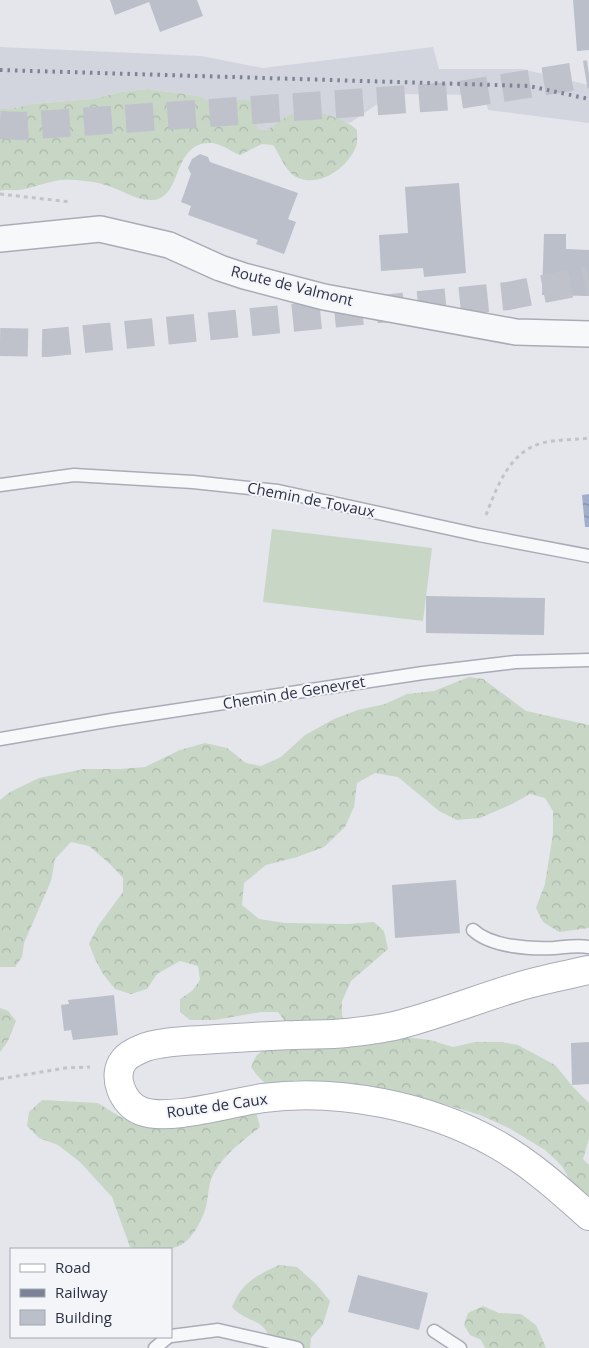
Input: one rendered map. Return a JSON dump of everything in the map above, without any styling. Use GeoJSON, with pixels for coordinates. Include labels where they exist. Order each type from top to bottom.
{"type":"FeatureCollection","features":[{"type":"Feature","properties":{"kind":"street","name":"Route de Valmont"},"geometry":{"type":"LineString","coordinates":[[0,239],[100,229],[169,245],[220,268],[324,297],[516,332],[589,334]]}},
{"type":"Feature","properties":{"kind":"street"},"geometry":{"type":"LineString","coordinates":[[121,1066],[130,1055],[145,1047],[183,1042],[344,1033],[400,1024],[525,985],[589,970]]}},
{"type":"Feature","properties":{"kind":"street","name":"Route de Caux"},"geometry":{"type":"LineString","coordinates":[[121,1066],[118,1079],[122,1091],[129,1102],[138,1110],[148,1113],[174,1114],[263,1098],[312,1095],[388,1104],[423,1114],[463,1128],[497,1144],[564,1194],[589,1216]]}},
{"type":"Feature","properties":{"kind":"lane","name":"Chemin de Tovaux"},"geometry":{"type":"LineString","coordinates":[[0,485],[74,475],[193,482],[278,491],[479,535],[589,556]]}},
{"type":"Feature","properties":{"kind":"lane","name":"Chemin de Genevret"},"geometry":{"type":"LineString","coordinates":[[0,739],[112,720],[423,673],[515,662],[589,660]]}},
{"type":"Feature","properties":{"kind":"lane"},"geometry":{"type":"LineString","coordinates":[[473,930],[480,937],[491,941],[520,947],[539,948],[581,945],[589,947]]}},
{"type":"Feature","properties":{"kind":"lane"},"geometry":{"type":"LineString","coordinates":[[172,1336],[218,1330],[297,1348]]}},
{"type":"Feature","properties":{"kind":"lane"},"geometry":{"type":"LineString","coordinates":[[434,1331],[460,1348]]}},
{"type":"Feature","properties":{"kind":"lane"},"geometry":{"type":"LineString","coordinates":[[155,1348],[168,1338]]}},
{"type":"Feature","properties":{"kind":"path"},"geometry":{"type":"LineString","coordinates":[[479,535],[498,484],[514,461],[539,444],[589,438]]}},
{"type":"Feature","properties":{"kind":"path"},"geometry":{"type":"LineString","coordinates":[[0,1079],[65,1068],[121,1066]]}},
{"type":"Feature","properties":{"kind":"shaded area"},"geometry":{"type":"Polygon","coordinates":[[[0,47],[201,56],[263,68],[433,47],[439,69],[522,69],[589,85],[589,123],[488,110],[484,95],[392,94],[350,123],[315,112],[266,131],[258,128],[259,113],[242,99],[219,106],[198,96],[148,89],[121,92],[92,99],[32,104],[10,109],[0,109],[0,47]]]}},
{"type":"Feature","properties":{"kind":"green space"},"geometry":{"type":"Polygon","coordinates":[[[148,89],[198,96],[219,106],[242,99],[251,101],[259,113],[258,128],[266,131],[282,119],[299,112],[326,114],[344,121],[357,130],[357,145],[346,163],[339,169],[324,178],[315,180],[298,178],[290,172],[273,145],[262,144],[240,155],[212,143],[199,145],[190,151],[183,159],[170,190],[163,197],[153,200],[133,196],[102,184],[75,180],[60,180],[24,189],[0,191],[0,109],[10,109],[32,104],[92,99],[121,92],[148,89]]]}},
{"type":"Feature","properties":{"kind":"green space"},"geometry":{"type":"Polygon","coordinates":[[[272,529],[432,548],[423,621],[263,602],[272,529]]]}},
{"type":"Feature","properties":{"kind":"green space"},"geometry":{"type":"Polygon","coordinates":[[[469,677],[483,679],[526,711],[589,725],[589,928],[559,932],[543,922],[536,908],[545,884],[553,834],[553,811],[545,798],[530,794],[480,818],[457,820],[439,811],[398,777],[375,773],[357,783],[354,807],[345,827],[324,847],[297,857],[266,865],[244,883],[242,905],[259,919],[285,923],[348,924],[374,922],[384,931],[388,949],[351,981],[342,1001],[342,1016],[363,1039],[404,1037],[430,1040],[453,1047],[475,1042],[501,1042],[518,1045],[555,1065],[589,1103],[589,1139],[583,1159],[589,1165],[589,1205],[577,1193],[562,1166],[545,1150],[509,1128],[480,1115],[440,1103],[397,1095],[366,1085],[294,1080],[279,1088],[269,1085],[251,1067],[256,1056],[268,1046],[282,1028],[284,1020],[278,1012],[261,1012],[215,1020],[190,1020],[180,1012],[180,999],[192,991],[200,980],[198,966],[180,961],[157,974],[147,989],[131,994],[115,989],[103,974],[89,944],[98,926],[123,892],[123,878],[89,846],[71,842],[55,859],[51,881],[24,943],[22,957],[15,967],[0,967],[0,800],[10,792],[39,778],[84,769],[145,767],[180,750],[205,743],[227,748],[246,763],[261,766],[281,757],[305,735],[334,719],[358,710],[385,704],[407,694],[434,691],[469,677]]]}},
{"type":"Feature","properties":{"kind":"green space"},"geometry":{"type":"Polygon","coordinates":[[[0,1008],[8,1011],[16,1021],[8,1041],[0,1052],[0,1008]]]}},
{"type":"Feature","properties":{"kind":"green space"},"geometry":{"type":"Polygon","coordinates":[[[42,1100],[98,1103],[117,1115],[145,1126],[169,1127],[256,1112],[260,1127],[224,1159],[214,1173],[210,1182],[206,1208],[202,1218],[187,1240],[174,1248],[135,1248],[130,1247],[112,1197],[80,1162],[58,1145],[39,1138],[27,1126],[29,1112],[42,1100]]]}},
{"type":"Feature","properties":{"kind":"green space"},"geometry":{"type":"Polygon","coordinates":[[[279,1265],[297,1267],[316,1284],[330,1301],[323,1324],[311,1338],[310,1348],[272,1348],[266,1330],[232,1307],[240,1291],[245,1286],[263,1273],[279,1265]]]}},
{"type":"Feature","properties":{"kind":"green space"},"geometry":{"type":"Polygon","coordinates":[[[483,1306],[499,1313],[521,1314],[536,1325],[546,1348],[485,1348],[481,1340],[470,1335],[464,1325],[468,1313],[483,1306]]]}},
{"type":"Feature","properties":{"kind":"water"},"geometry":{"type":"Polygon","coordinates":[[[589,494],[589,527],[585,527],[582,495],[589,494]]]}},
{"type":"Feature","properties":{"kind":"building"},"geometry":{"type":"Polygon","coordinates":[[[110,0],[197,0],[203,16],[160,32],[149,2],[115,15],[110,0]]]}},
{"type":"Feature","properties":{"kind":"building"},"geometry":{"type":"Polygon","coordinates":[[[573,0],[589,0],[589,50],[577,51],[573,0]]]}},
{"type":"Feature","properties":{"kind":"building"},"geometry":{"type":"Polygon","coordinates":[[[200,154],[208,157],[210,162],[298,193],[288,219],[296,222],[284,254],[256,244],[258,240],[188,215],[191,206],[181,202],[191,174],[188,168],[192,159],[200,154]]]}},
{"type":"Feature","properties":{"kind":"building"},"geometry":{"type":"Polygon","coordinates":[[[459,183],[466,273],[424,277],[423,268],[381,271],[379,235],[408,233],[405,187],[459,183]]]}},
{"type":"Feature","properties":{"kind":"building"},"geometry":{"type":"Polygon","coordinates":[[[544,234],[566,234],[566,249],[589,250],[589,296],[542,295],[544,234]]]}},
{"type":"Feature","properties":{"kind":"building"},"geometry":{"type":"Polygon","coordinates":[[[426,596],[545,598],[544,635],[426,633],[426,596]]]}},
{"type":"Feature","properties":{"kind":"building"},"geometry":{"type":"Polygon","coordinates":[[[456,880],[460,933],[395,938],[392,885],[456,880]]]}},
{"type":"Feature","properties":{"kind":"building"},"geometry":{"type":"Polygon","coordinates":[[[114,995],[118,1035],[73,1040],[71,1030],[64,1031],[61,1005],[69,1004],[68,1000],[114,995]]]}},
{"type":"Feature","properties":{"kind":"building"},"geometry":{"type":"Polygon","coordinates":[[[589,1042],[589,1084],[572,1085],[571,1043],[589,1042]]]}},
{"type":"Feature","properties":{"kind":"building"},"geometry":{"type":"Polygon","coordinates":[[[358,1275],[428,1293],[419,1330],[348,1312],[358,1275]]]}},
{"type":"Feature","properties":{"kind":"tunnel"},"geometry":{"type":"LineString","coordinates":[[0,125],[22,126],[453,96],[589,74]]}},
{"type":"Feature","properties":{"kind":"tunnel"},"geometry":{"type":"LineString","coordinates":[[0,342],[46,343],[508,296],[589,280]]}},
{"type":"Feature","properties":{"kind":"railway"},"geometry":{"type":"LineString","coordinates":[[0,70],[529,86],[589,99]]}}]}
